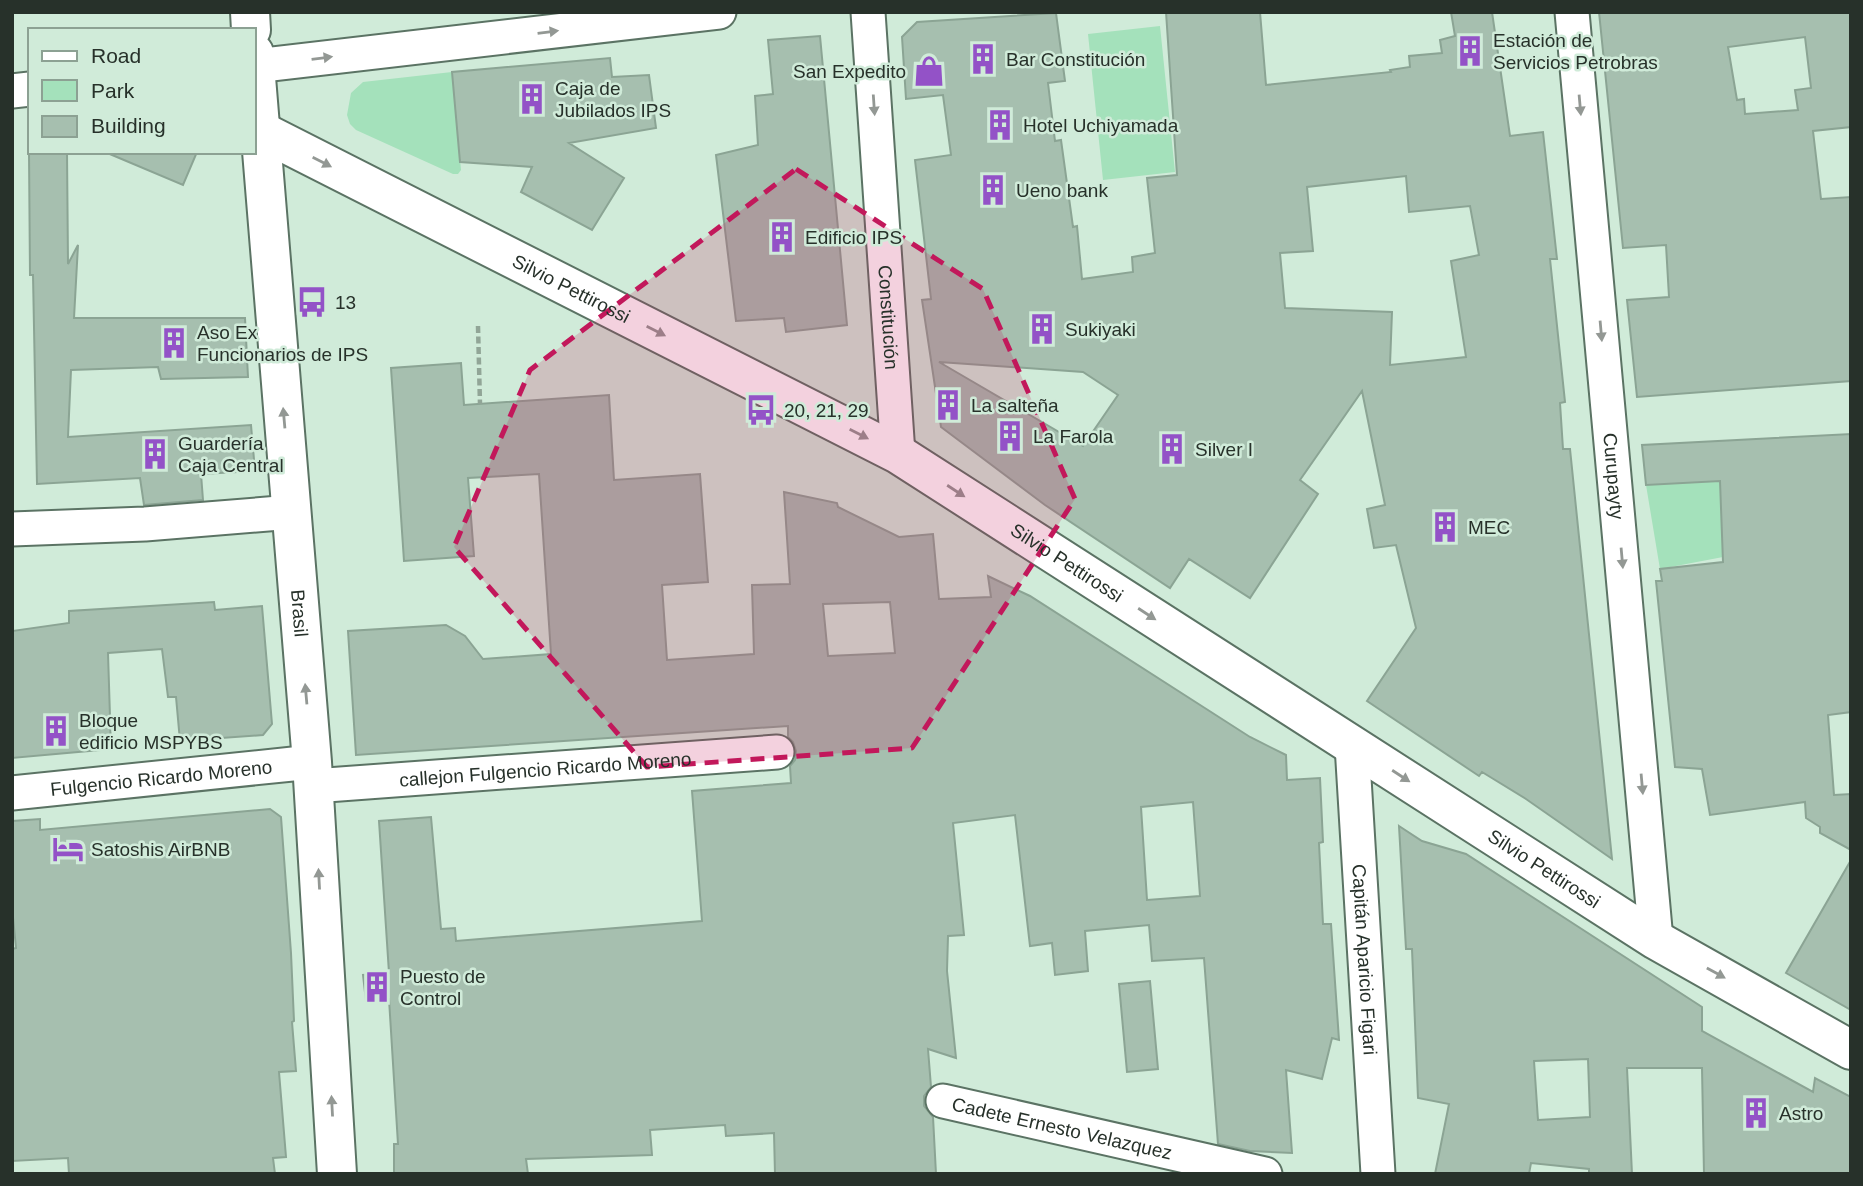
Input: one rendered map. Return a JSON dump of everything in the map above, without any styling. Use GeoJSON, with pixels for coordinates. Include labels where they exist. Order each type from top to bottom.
{"type":"FeatureCollection","features":[{"type":"Feature","properties":{"kind":"main road","name":"Brasil"},"geometry":{"type":"LineString","coordinates":[[256,110],[312,774],[337,1174]]}},
{"type":"Feature","properties":{"kind":"main road","name":"Silvio Pettirossi"},"geometry":{"type":"LineString","coordinates":[[257,129],[898,454],[1656,940],[1851,1050]]}},
{"type":"Feature","properties":{"kind":"street"},"geometry":{"type":"LineString","coordinates":[[256,54],[719,12]]}},
{"type":"Feature","properties":{"kind":"street","name":"Constitución"},"geometry":{"type":"LineString","coordinates":[[868,12],[898,454]]}},
{"type":"Feature","properties":{"kind":"street","name":"Curupayty"},"geometry":{"type":"LineString","coordinates":[[1572,12],[1656,940]]}},
{"type":"Feature","properties":{"kind":"street"},"geometry":{"type":"LineString","coordinates":[[12,529],[292,512]]}},
{"type":"Feature","properties":{"kind":"street","name":"Capitán Aparicio Figari"},"geometry":{"type":"LineString","coordinates":[[1352,744],[1378,1174]]}},
{"type":"Feature","properties":{"kind":"street","name":"callejon Fulgencio Ricardo Moreno"},"geometry":{"type":"LineString","coordinates":[[312,774],[777,752]]}},
{"type":"Feature","properties":{"kind":"street","name":"Fulgencio Ricardo Moreno"},"geometry":{"type":"LineString","coordinates":[[12,793],[312,774]]}},
{"type":"Feature","properties":{"kind":"street","name":"Cadete Ernesto Velazquez"},"geometry":{"type":"LineString","coordinates":[[943,1101],[1265,1174]]}},
{"type":"Feature","properties":{"kind":"path"},"geometry":{"type":"LineString","coordinates":[[478,326],[480,404]]}},
{"type":"Feature","properties":{"kind":"highlighted area"},"geometry":{"type":"Polygon","coordinates":[[[796,169],[983,289],[1075,499],[912,748],[647,767],[454,547],[530,370],[796,169]]]}},
{"type":"Feature","properties":{"kind":"green space"},"geometry":{"type":"Polygon","coordinates":[[[1160,26],[1175,172],[1103,180],[1088,34],[1160,26]]]}},
{"type":"Feature","properties":{"kind":"green space"},"geometry":{"type":"Polygon","coordinates":[[[452,72],[461,170],[458,174],[356,130],[350,124],[347,115],[351,93],[363,82],[452,72]]]}},
{"type":"Feature","properties":{"kind":"green space"},"geometry":{"type":"Polygon","coordinates":[[[1768,478],[1723,557],[1660,569],[1646,485],[1768,478]]]}},
{"type":"Feature","properties":{"kind":"building"},"geometry":{"type":"Polygon","coordinates":[[[1166,12],[1260,12],[1266,85],[1391,72],[1390,70],[1410,67],[1409,56],[1442,53],[1440,40],[1455,36],[1451,12],[1492,12],[1510,136],[1543,132],[1557,259],[1550,259],[1565,402],[1560,403],[1563,449],[1570,449],[1612,859],[1526,799],[1482,772],[1479,776],[1367,701],[1416,628],[1396,545],[1374,548],[1367,509],[1385,505],[1362,391],[1300,480],[1318,494],[1250,598],[1189,559],[1170,588],[1045,505],[941,427],[922,300],[931,299],[915,160],[951,155],[943,95],[906,99],[902,37],[917,22],[1056,13],[1065,81],[1048,83],[1055,141],[1061,140],[1073,227],[1077,226],[1082,279],[1133,272],[1132,257],[1155,253],[1147,178],[1177,175],[1166,12]],[[1406,176],[1307,187],[1313,251],[1280,253],[1285,308],[1392,312],[1390,365],[1466,357],[1451,261],[1479,255],[1470,206],[1409,212],[1406,176]],[[939,362],[1083,446],[1118,395],[1083,372],[939,362]]]}},
{"type":"Feature","properties":{"kind":"building"},"geometry":{"type":"Polygon","coordinates":[[[1599,12],[1851,12],[1851,127],[1813,131],[1821,199],[1851,197],[1851,381],[1637,397],[1627,300],[1669,297],[1666,245],[1623,248],[1599,12]],[[1805,37],[1728,47],[1737,100],[1744,99],[1745,114],[1798,110],[1795,90],[1811,88],[1805,37]]]}},
{"type":"Feature","properties":{"kind":"building","name":"Edificio IPS"},"geometry":{"type":"Polygon","coordinates":[[[820,36],[847,325],[786,332],[784,318],[736,321],[716,155],[758,145],[755,96],[773,94],[768,40],[820,36]]]}},
{"type":"Feature","properties":{"kind":"building","name":"Caja de Jubilados IPS"},"geometry":{"type":"Polygon","coordinates":[[[610,58],[612,77],[649,75],[656,128],[569,143],[624,178],[592,230],[521,192],[532,167],[460,162],[452,72],[610,58]]]}},
{"type":"Feature","properties":{"kind":"building"},"geometry":{"type":"Polygon","coordinates":[[[29,154],[67,154],[68,264],[78,245],[74,318],[245,318],[248,377],[161,379],[158,367],[71,370],[68,437],[251,425],[255,471],[201,474],[203,500],[144,505],[140,478],[37,484],[33,275],[30,275],[29,154]]]}},
{"type":"Feature","properties":{"kind":"building"},"geometry":{"type":"Polygon","coordinates":[[[110,154],[196,154],[183,185],[110,154]]]}},
{"type":"Feature","properties":{"kind":"building"},"geometry":{"type":"Polygon","coordinates":[[[461,363],[464,405],[609,395],[614,480],[700,474],[708,582],[662,585],[667,660],[754,654],[752,585],[790,584],[784,492],[837,503],[838,507],[899,537],[933,534],[939,599],[991,597],[988,576],[1030,596],[1250,737],[1286,755],[1287,780],[1320,778],[1323,842],[1319,843],[1323,924],[1331,924],[1339,1040],[1332,1038],[1322,1079],[1286,1070],[1292,1153],[1250,1151],[1218,1144],[1204,958],[1152,961],[1149,925],[1085,931],[1088,971],[1055,975],[1052,943],[1030,946],[1015,815],[953,823],[964,935],[948,936],[947,971],[956,1058],[928,1049],[931,1087],[924,1096],[924,1106],[933,1117],[936,1174],[775,1174],[774,1133],[726,1136],[725,1125],[650,1130],[652,1155],[526,1159],[528,1174],[394,1174],[394,1144],[398,1144],[389,999],[366,1001],[363,975],[389,973],[379,821],[431,817],[441,929],[455,928],[456,941],[702,921],[692,791],[791,783],[790,766],[795,760],[796,751],[788,737],[788,726],[356,755],[348,631],[446,625],[465,636],[483,659],[551,654],[539,474],[468,478],[474,556],[404,561],[391,368],[461,363]],[[890,602],[823,604],[828,656],[895,653],[890,602]],[[1193,802],[1141,807],[1147,900],[1200,896],[1193,802]]]}},
{"type":"Feature","properties":{"kind":"building"},"geometry":{"type":"Polygon","coordinates":[[[1851,434],[1851,712],[1828,715],[1834,795],[1851,794],[1851,850],[1820,833],[1820,827],[1806,818],[1805,802],[1710,815],[1702,769],[1675,767],[1656,581],[1662,581],[1660,569],[1723,562],[1720,481],[1646,485],[1642,445],[1851,434]]]}},
{"type":"Feature","properties":{"kind":"building"},"geometry":{"type":"Polygon","coordinates":[[[214,602],[215,610],[262,606],[272,724],[263,735],[180,741],[176,697],[168,697],[162,649],[108,653],[111,749],[12,758],[12,631],[69,623],[69,611],[214,602]]]}},
{"type":"Feature","properties":{"kind":"building"},"geometry":{"type":"Polygon","coordinates":[[[270,809],[281,817],[296,1071],[279,1072],[286,1157],[273,1158],[275,1174],[69,1174],[68,1158],[12,1161],[12,949],[16,948],[12,907],[12,821],[40,819],[40,830],[270,809]]]}},
{"type":"Feature","properties":{"kind":"building"},"geometry":{"type":"Polygon","coordinates":[[[1399,826],[1422,841],[1466,854],[1702,1007],[1702,1031],[1813,1092],[1815,1078],[1851,1097],[1851,1174],[1704,1174],[1702,1068],[1627,1068],[1632,1174],[1589,1174],[1589,1169],[1531,1163],[1529,1174],[1435,1174],[1449,1104],[1418,1098],[1412,949],[1406,949],[1399,826]],[[1588,1059],[1534,1061],[1538,1120],[1590,1117],[1588,1059]]]}},
{"type":"Feature","properties":{"kind":"building"},"geometry":{"type":"Polygon","coordinates":[[[1851,860],[1851,1010],[1786,973],[1851,860]]]}},
{"type":"Feature","properties":{"kind":"building"},"geometry":{"type":"Polygon","coordinates":[[[1150,981],[1158,1069],[1127,1072],[1119,984],[1150,981]]]}},
{"type":"Feature","properties":{"kind":"place","name":"Estación de Servicios Petrobras"},"geometry":{"type":"Point","coordinates":[1470,51]}},
{"type":"Feature","properties":{"kind":"place","name":"Bar Constitución"},"geometry":{"type":"Point","coordinates":[983,59]}},
{"type":"Feature","properties":{"kind":"place","name":"San Expedito"},"geometry":{"type":"Point","coordinates":[929,71]}},
{"type":"Feature","properties":{"kind":"place","name":"Caja de Jubilados IPS"},"geometry":{"type":"Point","coordinates":[532,99]}},
{"type":"Feature","properties":{"kind":"place","name":"Hotel Uchiyamada"},"geometry":{"type":"Point","coordinates":[1000,125]}},
{"type":"Feature","properties":{"kind":"place","name":"Ueno bank"},"geometry":{"type":"Point","coordinates":[993,190]}},
{"type":"Feature","properties":{"kind":"place","name":"Edificio IPS"},"geometry":{"type":"Point","coordinates":[782,237]}},
{"type":"Feature","properties":{"kind":"place","name":"13"},"geometry":{"type":"Point","coordinates":[312,302]}},
{"type":"Feature","properties":{"kind":"place","name":"Sukiyaki"},"geometry":{"type":"Point","coordinates":[1042,329]}},
{"type":"Feature","properties":{"kind":"place","name":"Aso Ex Funcionarios de IPS"},"geometry":{"type":"Point","coordinates":[174,343]}},
{"type":"Feature","properties":{"kind":"place","name":"La salteña"},"geometry":{"type":"Point","coordinates":[948,405]}},
{"type":"Feature","properties":{"kind":"place","name":"20, 21, 29"},"geometry":{"type":"Point","coordinates":[761,410]}},
{"type":"Feature","properties":{"kind":"place","name":"La Farola"},"geometry":{"type":"Point","coordinates":[1010,436]}},
{"type":"Feature","properties":{"kind":"place","name":"Silver I"},"geometry":{"type":"Point","coordinates":[1172,449]}},
{"type":"Feature","properties":{"kind":"place","name":"Guardería Caja Central"},"geometry":{"type":"Point","coordinates":[155,454]}},
{"type":"Feature","properties":{"kind":"place","name":"MEC"},"geometry":{"type":"Point","coordinates":[1445,527]}},
{"type":"Feature","properties":{"kind":"place","name":"Bloque edificio MSPYBS"},"geometry":{"type":"Point","coordinates":[56,731]}},
{"type":"Feature","properties":{"kind":"place","name":"Satoshis AirBNB"},"geometry":{"type":"Point","coordinates":[68,849]}},
{"type":"Feature","properties":{"kind":"place","name":"Puesto de Control"},"geometry":{"type":"Point","coordinates":[377,987]}},
{"type":"Feature","properties":{"kind":"place","name":"Astro"},"geometry":{"type":"Point","coordinates":[1756,1113]}}]}
